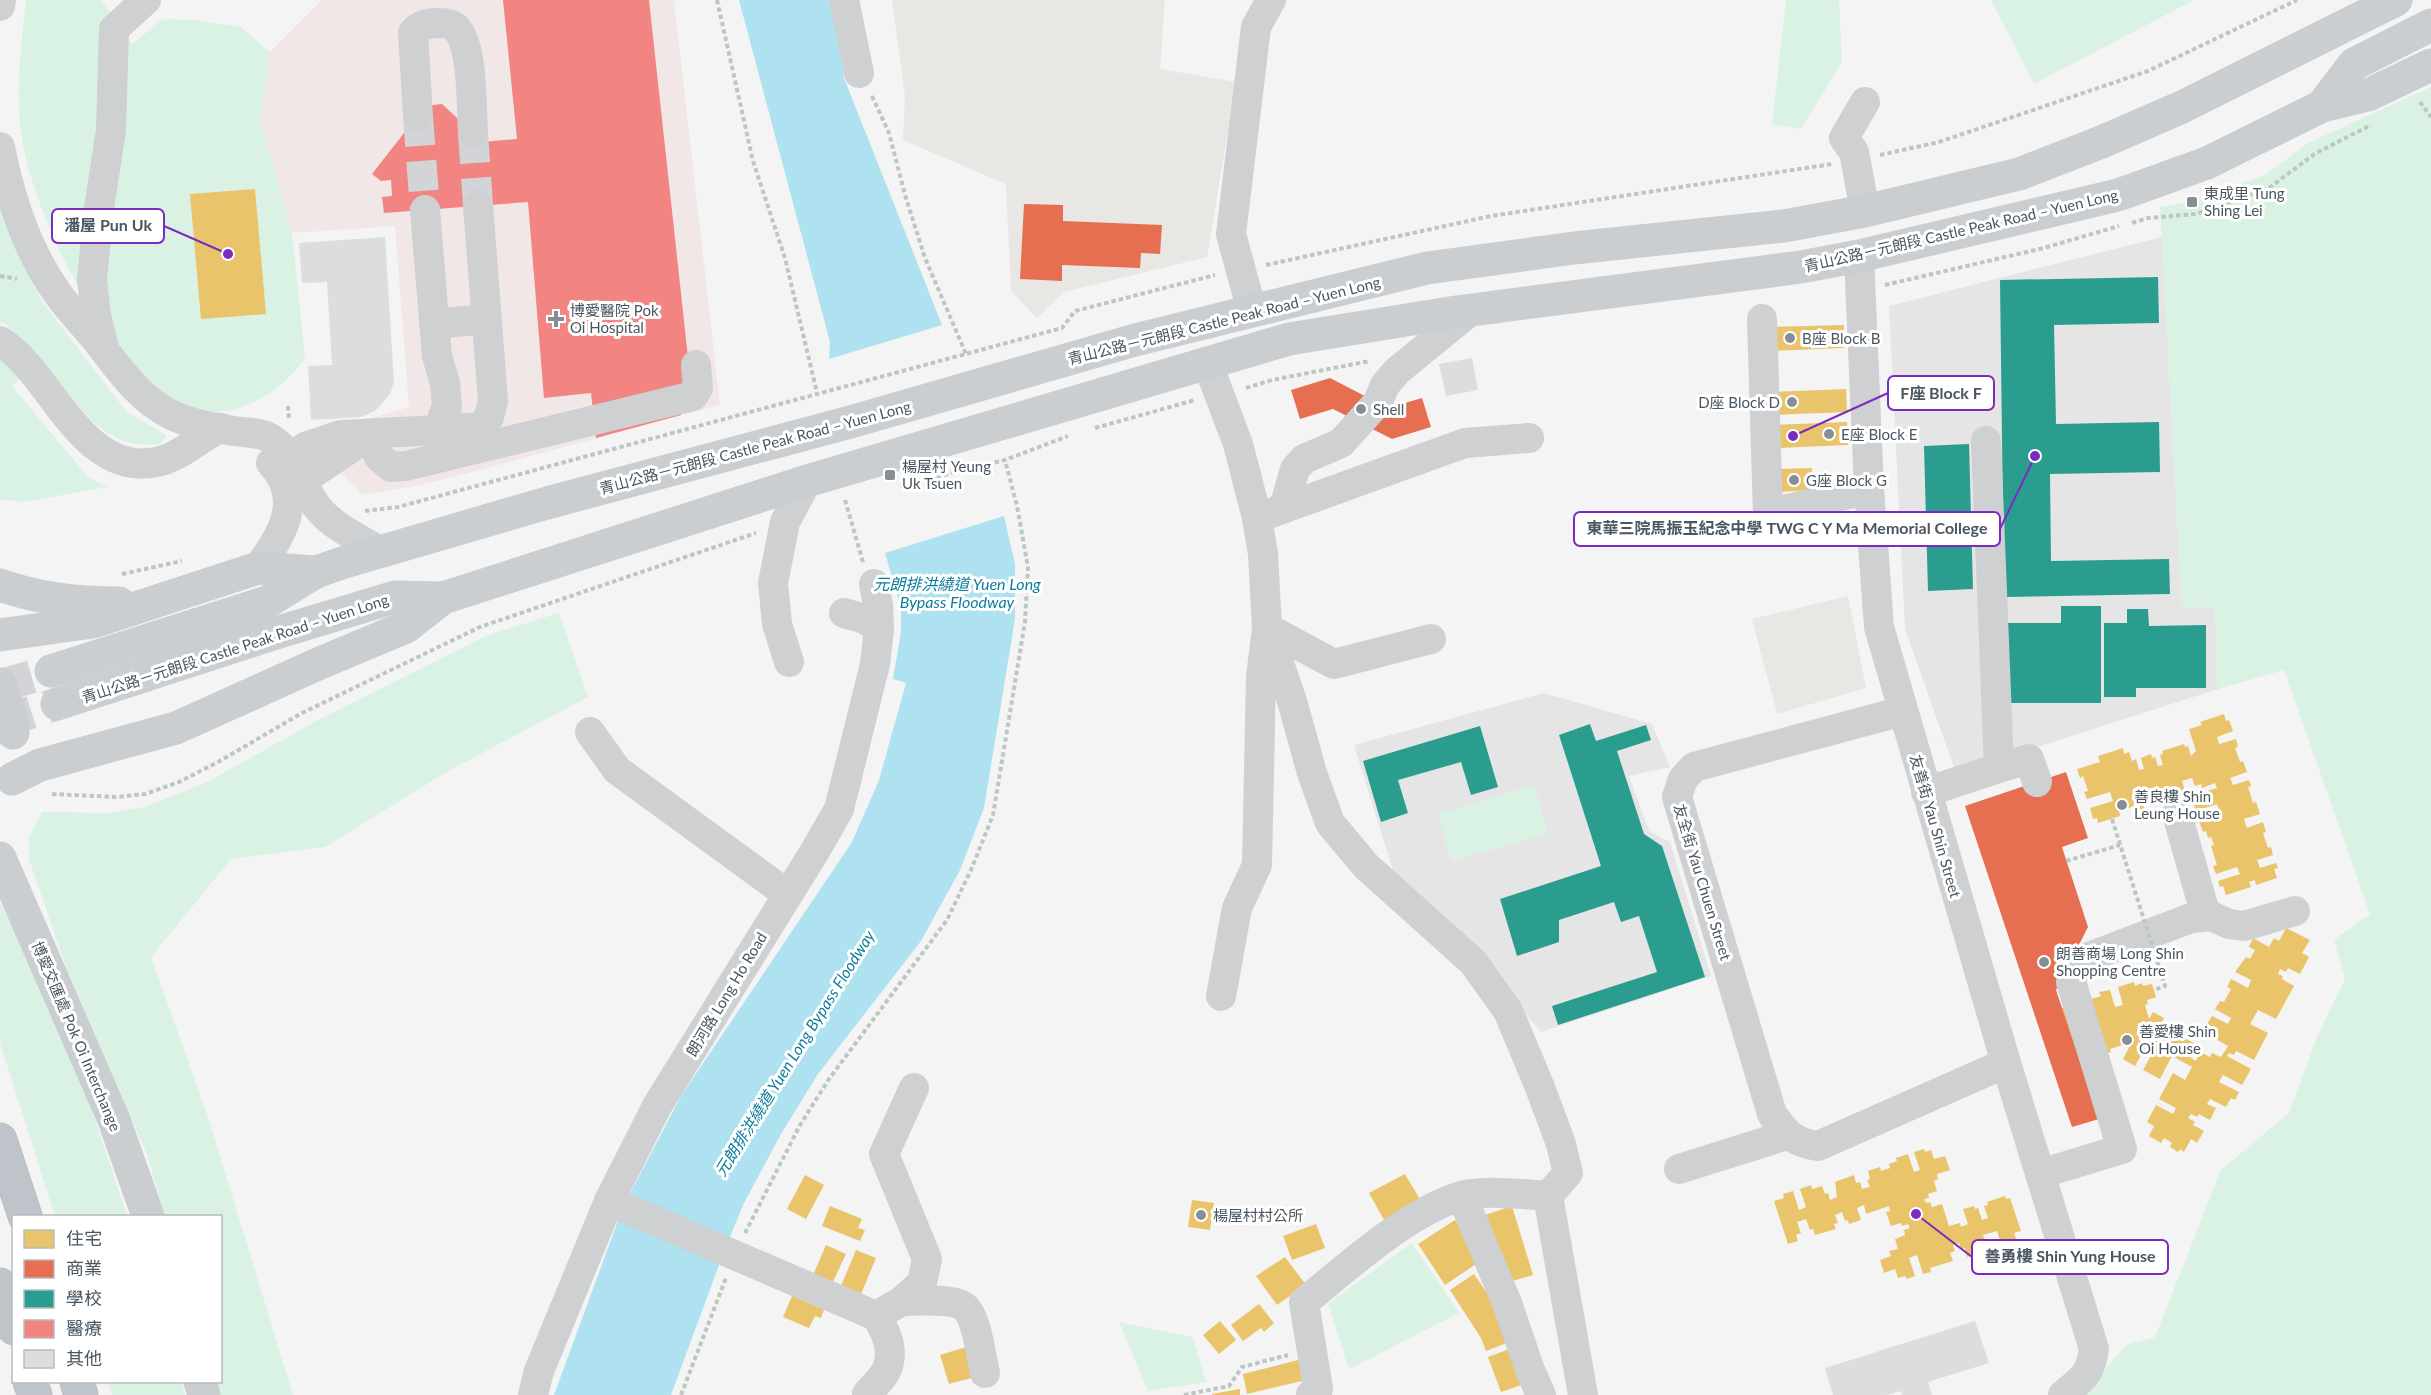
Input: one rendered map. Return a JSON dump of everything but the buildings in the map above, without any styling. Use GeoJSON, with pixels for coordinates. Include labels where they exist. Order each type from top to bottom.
{"type":"FeatureCollection","features":[{"type":"Feature","properties":{"kind":"highway"},"geometry":{"type":"LineString","coordinates":[[0,1140],[24,1215]]}},
{"type":"Feature","properties":{"kind":"highway"},"geometry":{"type":"LineString","coordinates":[[0,1285],[12,1322]]}},
{"type":"Feature","properties":{"kind":"main road","name":"青山公路－元朗段 Castle Peak Road – Yuen Long"},"geometry":{"type":"LineString","coordinates":[[51,671],[267,602],[316,572],[381,552],[547,503],[854,421],[1135,340],[1427,268],[1574,248],[1784,226],[1865,211],[2019,174],[2182,107],[2396,0]]}},
{"type":"Feature","properties":{"kind":"main road","name":"青山公路－元朗段 Castle Peak Road – Yuen Long"},"geometry":{"type":"LineString","coordinates":[[2322,106],[2354,64],[2431,25]]}},
{"type":"Feature","properties":{"kind":"main road","name":"青山公路－元朗段 Castle Peak Road – Yuen Long"},"geometry":{"type":"LineString","coordinates":[[57,704],[395,597],[443,598],[807,481],[1289,339],[1473,309],[1801,267],[1859,256],[2118,195],[2207,163],[2322,106],[2368,95],[2431,65]]}},
{"type":"Feature","properties":{"kind":"main road"},"geometry":{"type":"LineString","coordinates":[[0,636],[93,622],[258,568],[316,572]]}},
{"type":"Feature","properties":{"kind":"main road"},"geometry":{"type":"LineString","coordinates":[[0,585],[35,596],[62,601],[147,604]]}},
{"type":"Feature","properties":{"kind":"main road"},"geometry":{"type":"LineString","coordinates":[[6,790],[40,765],[176,728],[406,627],[443,598]]}},
{"type":"Feature","properties":{"kind":"main road"},"geometry":{"type":"LineString","coordinates":[[0,684],[12,719],[13,733],[6,790]]}},
{"type":"Feature","properties":{"kind":"main road","name":"博愛交匯處 Pok Oi Interchange"},"geometry":{"type":"LineString","coordinates":[[0,858],[114,1120],[148,1215]]}},
{"type":"Feature","properties":{"kind":"street"},"geometry":{"type":"LineString","coordinates":[[0,6],[1,0]]}},
{"type":"Feature","properties":{"kind":"street"},"geometry":{"type":"LineString","coordinates":[[104,350],[96,315],[92,280],[98,215],[111,130],[114,29],[146,0]]}},
{"type":"Feature","properties":{"kind":"street"},"geometry":{"type":"LineString","coordinates":[[844,0],[859,73]]}},
{"type":"Feature","properties":{"kind":"street"},"geometry":{"type":"LineString","coordinates":[[1252,311],[1231,234],[1256,27],[1271,0]]}},
{"type":"Feature","properties":{"kind":"street"},"geometry":{"type":"LineString","coordinates":[[418,116],[413,33],[425,24],[444,22],[457,28],[466,48],[473,133]]}},
{"type":"Feature","properties":{"kind":"street"},"geometry":{"type":"LineString","coordinates":[[1865,102],[1844,138],[1854,152],[1865,211]]}},
{"type":"Feature","properties":{"kind":"street"},"geometry":{"type":"LineString","coordinates":[[0,147],[7,181],[23,231],[57,293],[140,393],[167,413],[188,421],[228,430],[289,474],[328,519],[381,552]]}},
{"type":"Feature","properties":{"kind":"street"},"geometry":{"type":"LineString","coordinates":[[289,474],[370,435],[480,427],[489,417],[493,401],[478,206]]}},
{"type":"Feature","properties":{"kind":"street"},"geometry":{"type":"LineString","coordinates":[[425,210],[437,356],[445,383],[447,406],[438,430]]}},
{"type":"Feature","properties":{"kind":"street","name":"友善街 Yau Shin Street"},"geometry":{"type":"LineString","coordinates":[[1859,256],[1869,489],[1879,627],[2006,1063],[2094,1349],[2092,1367],[2074,1386]]}},
{"type":"Feature","properties":{"kind":"street"},"geometry":{"type":"LineString","coordinates":[[1221,996],[1237,908],[1257,865],[1261,678],[1267,628],[1263,554],[1270,513],[1295,469],[1304,459],[1341,443],[1378,402],[1385,386],[1397,371],[1473,309]]}},
{"type":"Feature","properties":{"kind":"street"},"geometry":{"type":"LineString","coordinates":[[434,324],[486,319]]}},
{"type":"Feature","properties":{"kind":"street"},"geometry":{"type":"LineString","coordinates":[[1762,319],[1768,514],[1869,489]]}},
{"type":"Feature","properties":{"kind":"street"},"geometry":{"type":"LineString","coordinates":[[0,341],[20,356],[81,432],[96,447],[110,456],[141,463],[163,461],[185,450],[206,435],[228,430]]}},
{"type":"Feature","properties":{"kind":"street"},"geometry":{"type":"LineString","coordinates":[[1207,362],[1238,444],[1270,513]]}},
{"type":"Feature","properties":{"kind":"street"},"geometry":{"type":"LineString","coordinates":[[370,435],[379,457],[391,467],[406,466],[693,396],[698,388],[696,365]]}},
{"type":"Feature","properties":{"kind":"street"},"geometry":{"type":"LineString","coordinates":[[1270,513],[1465,443],[1529,438]]}},
{"type":"Feature","properties":{"kind":"street"},"geometry":{"type":"LineString","coordinates":[[1986,441],[1999,768]]}},
{"type":"Feature","properties":{"kind":"street"},"geometry":{"type":"LineString","coordinates":[[258,568],[284,526],[289,509],[289,474]]}},
{"type":"Feature","properties":{"kind":"street"},"geometry":{"type":"LineString","coordinates":[[789,663],[777,624],[773,583],[785,522],[807,481]]}},
{"type":"Feature","properties":{"kind":"street","name":"朗河路 Long Ho Road"},"geometry":{"type":"LineString","coordinates":[[532,1395],[539,1371],[609,1201],[657,1106],[839,809],[876,664],[879,629],[878,605],[869,575]]}},
{"type":"Feature","properties":{"kind":"street"},"geometry":{"type":"LineString","coordinates":[[844,613],[864,620],[879,629]]}},
{"type":"Feature","properties":{"kind":"street"},"geometry":{"type":"LineString","coordinates":[[1267,628],[1334,664],[1431,639]]}},
{"type":"Feature","properties":{"kind":"street"},"geometry":{"type":"LineString","coordinates":[[1267,628],[1330,823],[1366,866],[1473,962],[1508,1011],[1561,1144],[1568,1173],[1548,1196]]}},
{"type":"Feature","properties":{"kind":"street","name":"友全街 Yau Chuen Street"},"geometry":{"type":"LineString","coordinates":[[1787,1135],[1772,1114],[1677,797],[1683,779],[1694,766],[1903,711]]}},
{"type":"Feature","properties":{"kind":"street"},"geometry":{"type":"LineString","coordinates":[[590,732],[617,770],[787,894]]}},
{"type":"Feature","properties":{"kind":"street"},"geometry":{"type":"LineString","coordinates":[[1926,792],[2029,759],[2037,782]]}},
{"type":"Feature","properties":{"kind":"street"},"geometry":{"type":"LineString","coordinates":[[2177,814],[2206,916]]}},
{"type":"Feature","properties":{"kind":"street"},"geometry":{"type":"LineString","coordinates":[[2040,1174],[2122,1149],[2071,982],[2076,968],[2089,957],[2192,918],[2211,916],[2229,924],[2244,926],[2295,911]]}},
{"type":"Feature","properties":{"kind":"street"},"geometry":{"type":"LineString","coordinates":[[1679,1169],[1787,1135],[1802,1143],[1818,1146],[2006,1063]]}},
{"type":"Feature","properties":{"kind":"street"},"geometry":{"type":"LineString","coordinates":[[867,1394],[886,1370],[889,1347],[887,1333],[889,1308],[922,1283],[927,1258],[884,1154],[914,1088]]}},
{"type":"Feature","properties":{"kind":"street"},"geometry":{"type":"LineString","coordinates":[[1311,1395],[1318,1389],[1305,1302],[1368,1251],[1426,1211],[1462,1196],[1510,1193],[1548,1196]]}},
{"type":"Feature","properties":{"kind":"street"},"geometry":{"type":"LineString","coordinates":[[1462,1196],[1507,1303],[1541,1395]]}},
{"type":"Feature","properties":{"kind":"street"},"geometry":{"type":"LineString","coordinates":[[1548,1196],[1583,1395]]}},
{"type":"Feature","properties":{"kind":"street"},"geometry":{"type":"LineString","coordinates":[[609,1201],[730,1252],[889,1308],[952,1302],[964,1306],[972,1319],[985,1373]]}},
{"type":"Feature","properties":{"kind":"path"},"geometry":{"type":"LineString","coordinates":[[717,0],[750,151],[785,258],[817,393]]}},
{"type":"Feature","properties":{"kind":"path"},"geometry":{"type":"LineString","coordinates":[[360,509],[367,512],[398,507],[1062,328],[1075,311],[1240,270],[1491,216],[1856,161],[1939,142],[2148,71],[2297,0]]}},
{"type":"Feature","properties":{"kind":"path"},"geometry":{"type":"LineString","coordinates":[[859,73],[889,133],[925,258],[966,354]]}},
{"type":"Feature","properties":{"kind":"path"},"geometry":{"type":"LineString","coordinates":[[2419,101],[2431,117]]}},
{"type":"Feature","properties":{"kind":"path"},"geometry":{"type":"LineString","coordinates":[[681,1395],[730,1252],[800,1125],[830,1079],[947,920],[971,870],[993,815],[1025,622],[1028,567],[1017,506],[1005,460],[896,487]]}},
{"type":"Feature","properties":{"kind":"path"},"geometry":{"type":"LineString","coordinates":[[835,504],[855,497]]}},
{"type":"Feature","properties":{"kind":"path"},"geometry":{"type":"LineString","coordinates":[[845,500],[869,575]]}},
{"type":"Feature","properties":{"kind":"path"},"geometry":{"type":"LineString","coordinates":[[52,794],[116,797],[145,794],[162,788],[218,762],[302,713],[480,627],[785,522]]}},
{"type":"Feature","properties":{"kind":"path"},"geometry":{"type":"LineString","coordinates":[[114,576],[191,559]]}},
{"type":"Feature","properties":{"kind":"path"},"geometry":{"type":"LineString","coordinates":[[2112,819],[2165,986],[2154,990]]}},
{"type":"Feature","properties":{"kind":"path"},"geometry":{"type":"LineString","coordinates":[[2066,861],[2120,845]]}},
{"type":"Feature","properties":{"kind":"path"},"geometry":{"type":"LineString","coordinates":[[1184,1395],[1229,1386],[1242,1367],[1311,1349]]}},
{"type":"Feature","properties":{"kind":"shaded area","name":"博愛醫院 Pok Oi Hospital"},"geometry":{"type":"Polygon","coordinates":[[[322,0],[674,0],[720,405],[457,476],[363,495],[300,433],[332,423],[372,418],[409,407],[395,226],[292,233],[260,120],[270,52],[322,0]]]}},
{"type":"Feature","properties":{"kind":"shaded area"},"geometry":{"type":"Polygon","coordinates":[[[892,0],[1165,0],[1160,69],[1236,82],[1207,257],[1064,292],[1037,318],[1011,291],[1006,184],[903,140],[905,96],[892,0]]]}},
{"type":"Feature","properties":{"kind":"shaded area"},"geometry":{"type":"Polygon","coordinates":[[[2162,237],[2182,606],[2215,608],[2218,689],[1956,773],[1905,629],[1889,306],[2162,237]]]}},
{"type":"Feature","properties":{"kind":"shaded area"},"geometry":{"type":"Polygon","coordinates":[[[1848,596],[1866,688],[1777,714],[1752,619],[1848,596]]]}},
{"type":"Feature","properties":{"kind":"shaded area"},"geometry":{"type":"Polygon","coordinates":[[[1544,693],[1652,724],[1670,767],[1629,776],[1649,831],[1670,842],[1711,976],[1541,1032],[1503,988],[1398,887],[1354,745],[1544,693]]]}},
{"type":"Feature","properties":{"kind":"green space"},"geometry":{"type":"Polygon","coordinates":[[[26,0],[101,0],[132,44],[163,19],[193,20],[241,27],[270,52],[260,120],[292,233],[305,359],[284,381],[259,399],[246,406],[217,412],[186,409],[176,404],[136,367],[115,342],[78,285],[47,223],[27,163],[23,143],[19,82],[26,0]]]}},
{"type":"Feature","properties":{"kind":"green space"},"geometry":{"type":"Polygon","coordinates":[[[1786,0],[1839,0],[1842,62],[1801,129],[1772,124],[1786,0]]]}},
{"type":"Feature","properties":{"kind":"green space"},"geometry":{"type":"Polygon","coordinates":[[[1991,0],[2194,0],[2034,84],[1991,0]]]}},
{"type":"Feature","properties":{"kind":"green space"},"geometry":{"type":"Polygon","coordinates":[[[2431,87],[2431,1395],[2083,1395],[2126,1345],[2155,1337],[2221,1170],[2289,1113],[2317,1037],[2345,979],[2334,940],[2370,914],[2284,670],[2218,689],[2215,608],[2182,606],[2160,207],[2188,202],[2265,175],[2308,143],[2431,87]]]}},
{"type":"Feature","properties":{"kind":"green space"},"geometry":{"type":"Polygon","coordinates":[[[0,202],[5,224],[40,299],[126,411],[167,436],[160,444],[138,444],[120,439],[104,430],[89,418],[35,352],[6,324],[0,323],[0,202]]]}},
{"type":"Feature","properties":{"kind":"green space"},"geometry":{"type":"Polygon","coordinates":[[[0,355],[21,377],[12,386],[88,477],[108,487],[23,502],[0,499],[0,355]]]}},
{"type":"Feature","properties":{"kind":"green space"},"geometry":{"type":"Polygon","coordinates":[[[559,613],[588,697],[450,770],[325,847],[231,859],[151,957],[209,1120],[293,1395],[220,1395],[216,1383],[222,1383],[222,1215],[165,1215],[147,1155],[67,970],[29,859],[29,837],[42,812],[108,813],[145,807],[208,782],[314,722],[488,635],[559,613]]]}},
{"type":"Feature","properties":{"kind":"green space"},"geometry":{"type":"Polygon","coordinates":[[[1534,785],[1548,833],[1452,861],[1437,814],[1534,785]]]}},
{"type":"Feature","properties":{"kind":"green space"},"geometry":{"type":"Polygon","coordinates":[[[0,902],[26,953],[87,1095],[127,1215],[55,1215],[0,1043],[0,902]]]}},
{"type":"Feature","properties":{"kind":"green space"},"geometry":{"type":"Polygon","coordinates":[[[1412,1243],[1459,1313],[1349,1369],[1328,1304],[1412,1243]]]}},
{"type":"Feature","properties":{"kind":"green space"},"geometry":{"type":"Polygon","coordinates":[[[1119,1322],[1193,1337],[1206,1382],[1148,1391],[1119,1322]]]}},
{"type":"Feature","properties":{"kind":"green space"},"geometry":{"type":"Polygon","coordinates":[[[108,1383],[181,1383],[185,1395],[112,1395],[108,1383]]]}},
{"type":"Feature","properties":{"kind":"water"},"geometry":{"type":"Polygon","coordinates":[[[739,0],[833,0],[844,78],[942,325],[829,359],[830,342],[739,0]]]}},
{"type":"Feature","properties":{"kind":"water","name":"元朗排洪繞道 Yuen Long Bypass Floodway"},"geometry":{"type":"Polygon","coordinates":[[[1004,516],[1015,564],[1015,619],[984,808],[960,870],[921,941],[818,1074],[781,1134],[744,1203],[671,1395],[554,1395],[623,1207],[681,1096],[852,842],[879,780],[906,683],[893,679],[901,632],[901,608],[885,553],[1004,516]]]}},
{"type":"Feature","properties":{"kind":"tunnel"},"geometry":{"type":"LineString","coordinates":[[418,116],[425,210]]}},
{"type":"Feature","properties":{"kind":"tunnel"},"geometry":{"type":"LineString","coordinates":[[473,133],[478,205]]}},
{"type":"Feature","properties":{"kind":"tunnel"},"geometry":{"type":"LineString","coordinates":[[0,686],[51,671]]}},
{"type":"Feature","properties":{"kind":"tunnel"},"geometry":{"type":"LineString","coordinates":[[0,722],[57,704]]}},
{"type":"Feature","properties":{"kind":"place","name":"東成里 Tung Shing Lei"},"geometry":{"type":"Point","coordinates":[2192,202]}},
{"type":"Feature","properties":{"kind":"place","name":"潘屋 Pun Uk"},"geometry":{"type":"Point","coordinates":[228,254]}},
{"type":"Feature","properties":{"kind":"place","name":"博愛醫院 Pok Oi Hospital"},"geometry":{"type":"Point","coordinates":[556,319]}},
{"type":"Feature","properties":{"kind":"place","name":"B座 Block B"},"geometry":{"type":"Point","coordinates":[1790,338]}},
{"type":"Feature","properties":{"kind":"place","name":"D座 Block D"},"geometry":{"type":"Point","coordinates":[1792,402]}},
{"type":"Feature","properties":{"kind":"place","name":"Shell"},"geometry":{"type":"Point","coordinates":[1361,409]}},
{"type":"Feature","properties":{"kind":"place","name":"E座 Block E"},"geometry":{"type":"Point","coordinates":[1829,434]}},
{"type":"Feature","properties":{"kind":"place","name":"F座 Block F"},"geometry":{"type":"Point","coordinates":[1793,436]}},
{"type":"Feature","properties":{"kind":"place","name":"東華三院馬振玉紀念中學 TWG C Y Ma Memorial College"},"geometry":{"type":"Point","coordinates":[2035,456]}},
{"type":"Feature","properties":{"kind":"place","name":"楊屋村 Yeung Uk Tsuen"},"geometry":{"type":"Point","coordinates":[890,475]}},
{"type":"Feature","properties":{"kind":"place","name":"G座 Block G"},"geometry":{"type":"Point","coordinates":[1794,480]}},
{"type":"Feature","properties":{"kind":"place","name":"善良樓 Shin Leung House"},"geometry":{"type":"Point","coordinates":[2122,805]}},
{"type":"Feature","properties":{"kind":"place","name":"朗善商場 Long Shin Shopping Centre"},"geometry":{"type":"Point","coordinates":[2044,962]}},
{"type":"Feature","properties":{"kind":"place","name":"善愛樓 Shin Oi House"},"geometry":{"type":"Point","coordinates":[2127,1040]}},
{"type":"Feature","properties":{"kind":"place","name":"善勇樓 Shin Yung House"},"geometry":{"type":"Point","coordinates":[1916,1214]}},
{"type":"Feature","properties":{"kind":"place","name":"楊屋村村公所"},"geometry":{"type":"Point","coordinates":[1201,1215]}}]}
